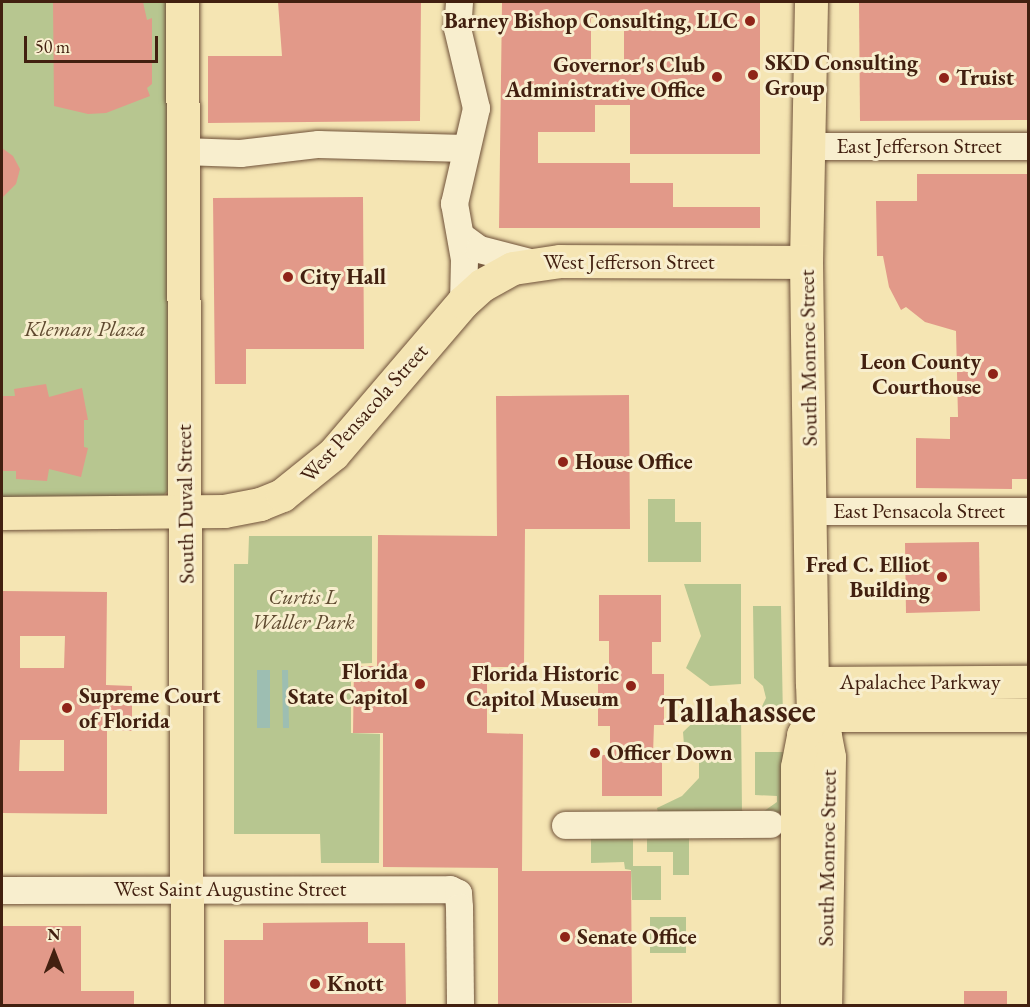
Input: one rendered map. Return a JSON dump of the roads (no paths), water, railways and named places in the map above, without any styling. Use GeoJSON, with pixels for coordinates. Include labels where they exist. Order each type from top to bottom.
{"type":"FeatureCollection","features":[{"type":"Feature","properties":{"kind":"main road","name":"South Duval Street"},"geometry":{"type":"LineString","coordinates":[[182,2],[187,1005]]}},
{"type":"Feature","properties":{"kind":"main road","name":"South Monroe Street"},"geometry":{"type":"LineString","coordinates":[[811,2],[806,262],[813,715],[828,751],[825,1005]]}},
{"type":"Feature","properties":{"kind":"main road","name":"West Jefferson Street"},"geometry":{"type":"LineString","coordinates":[[463,302],[499,274],[533,262],[806,262]]}},
{"type":"Feature","properties":{"kind":"main road","name":"West Pensacola Street"},"geometry":{"type":"LineString","coordinates":[[2,513],[185,513],[260,504],[294,489],[333,454],[463,302]]}},
{"type":"Feature","properties":{"kind":"main road","name":"Apalachee Parkway"},"geometry":{"type":"LineString","coordinates":[[812,683],[1029,682]]}},
{"type":"Feature","properties":{"kind":"main road","name":"South Monroe Street"},"geometry":{"type":"LineString","coordinates":[[797,1005],[797,767],[803,735],[813,715]]}},
{"type":"Feature","properties":{"kind":"main road","name":"Apalachee Parkway"},"geometry":{"type":"LineString","coordinates":[[813,715],[1029,716]]}},
{"type":"Feature","properties":{"kind":"street"},"geometry":{"type":"LineString","coordinates":[[459,2],[457,28],[476,108],[474,128],[465,148],[453,203],[461,236],[463,302]]}},
{"type":"Feature","properties":{"kind":"street"},"geometry":{"type":"LineString","coordinates":[[182,151],[240,153],[318,144],[465,148]]}},
{"type":"Feature","properties":{"kind":"street","name":"East Jefferson Street"},"geometry":{"type":"LineString","coordinates":[[809,146],[1029,146]]}},
{"type":"Feature","properties":{"kind":"street"},"geometry":{"type":"LineString","coordinates":[[461,236],[479,249],[533,262]]}},
{"type":"Feature","properties":{"kind":"street","name":"East Pensacola Street"},"geometry":{"type":"LineString","coordinates":[[810,511],[1029,511]]}},
{"type":"Feature","properties":{"kind":"street"},"geometry":{"type":"LineString","coordinates":[[565,825],[770,824]]}},
{"type":"Feature","properties":{"kind":"street","name":"West Saint Augustine Street"},"geometry":{"type":"LineString","coordinates":[[2,890],[450,889],[458,893],[460,1005]]}},
{"type":"Feature","properties":{"kind":"water"},"geometry":{"type":"Polygon","coordinates":[[[257,670],[270,670],[270,728],[257,728],[257,670]]]}},
{"type":"Feature","properties":{"kind":"water"},"geometry":{"type":"Polygon","coordinates":[[[282,670],[288,670],[289,728],[283,728],[282,670]]]}},
{"type":"Feature","properties":{"kind":"place","name":"Barney Bishop Consulting, LLC"},"geometry":{"type":"Point","coordinates":[750,21]}},
{"type":"Feature","properties":{"kind":"place","name":"SKD Consulting Group"},"geometry":{"type":"Point","coordinates":[753,75]}},
{"type":"Feature","properties":{"kind":"place","name":"Governor's Club Administrative Office"},"geometry":{"type":"Point","coordinates":[717,77]}},
{"type":"Feature","properties":{"kind":"place","name":"Truist"},"geometry":{"type":"Point","coordinates":[944,78]}},
{"type":"Feature","properties":{"kind":"place","name":"City Hall"},"geometry":{"type":"Point","coordinates":[288,277]}},
{"type":"Feature","properties":{"kind":"place","name":"Leon County Courthouse"},"geometry":{"type":"Point","coordinates":[993,374]}},
{"type":"Feature","properties":{"kind":"place","name":"House Office"},"geometry":{"type":"Point","coordinates":[563,462]}},
{"type":"Feature","properties":{"kind":"place","name":"Fred C. Elliot Building"},"geometry":{"type":"Point","coordinates":[942,577]}},
{"type":"Feature","properties":{"kind":"place","name":"Florida State Capitol"},"geometry":{"type":"Point","coordinates":[420,684]}},
{"type":"Feature","properties":{"kind":"place","name":"Florida Historic Capitol Museum"},"geometry":{"type":"Point","coordinates":[631,686]}},
{"type":"Feature","properties":{"kind":"place","name":"Supreme Court of Florida"},"geometry":{"type":"Point","coordinates":[67,708]}},
{"type":"Feature","properties":{"kind":"place","name":"Officer Down"},"geometry":{"type":"Point","coordinates":[595,753]}},
{"type":"Feature","properties":{"kind":"place","name":"Senate Office"},"geometry":{"type":"Point","coordinates":[565,937]}},
{"type":"Feature","properties":{"kind":"place","name":"Knott"},"geometry":{"type":"Point","coordinates":[315,984]}},
{"type":"Feature","properties":{"kind":"district","name":"Tallahassee"},"geometry":{"type":"Point","coordinates":[738,711]}},
{"type":"Feature","properties":{"kind":"park label","name":"Kleman Plaza"},"geometry":{"type":"Point","coordinates":[85,329]}},
{"type":"Feature","properties":{"kind":"park label","name":"Curtis L Waller Park"},"geometry":{"type":"Point","coordinates":[303,608]}}]}
